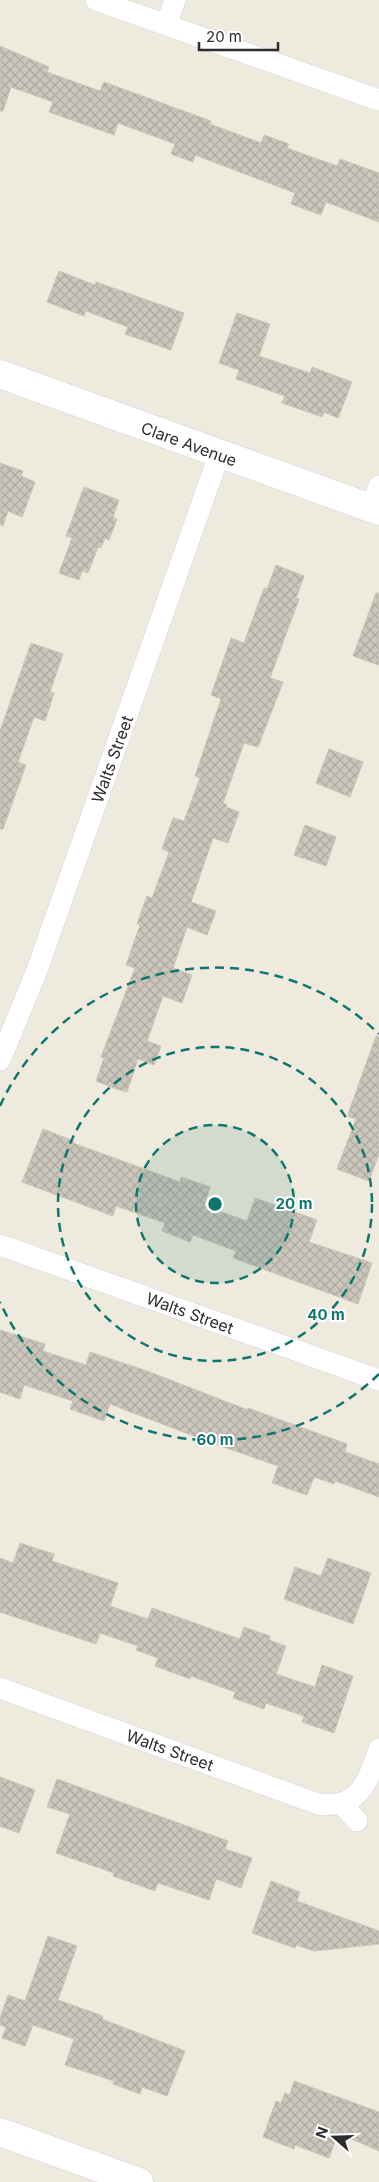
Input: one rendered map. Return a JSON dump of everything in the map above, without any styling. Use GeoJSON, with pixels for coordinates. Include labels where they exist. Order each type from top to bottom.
{"type":"FeatureCollection","features":[{"type":"Feature","properties":{"kind":"street"},"geometry":{"type":"LineString","coordinates":[[96,0],[379,100]]}},
{"type":"Feature","properties":{"kind":"street"},"geometry":{"type":"LineString","coordinates":[[166,25],[175,0]]}},
{"type":"Feature","properties":{"kind":"street","name":"Clare Avenue"},"geometry":{"type":"LineString","coordinates":[[0,374],[220,455],[376,502]]}},
{"type":"Feature","properties":{"kind":"street","name":"Walts Street"},"geometry":{"type":"LineString","coordinates":[[0,1060],[36,973],[220,455]]}},
{"type":"Feature","properties":{"kind":"street","name":"Walts Street"},"geometry":{"type":"LineString","coordinates":[[0,1245],[379,1380]]}},
{"type":"Feature","properties":{"kind":"street","name":"Walts Street"},"geometry":{"type":"LineString","coordinates":[[0,1688],[318,1804],[329,1806],[341,1803]]}},
{"type":"Feature","properties":{"kind":"street"},"geometry":{"type":"LineString","coordinates":[[357,1821],[341,1803],[360,1791],[367,1782],[379,1749]]}},
{"type":"Feature","properties":{"kind":"street"},"geometry":{"type":"LineString","coordinates":[[0,2132],[140,2182]]}},
{"type":"Feature","properties":{"kind":"building"},"geometry":{"type":"Polygon","coordinates":[[[0,46],[49,67],[47,72],[100,91],[104,82],[211,121],[210,124],[261,143],[264,135],[289,144],[287,148],[337,166],[340,159],[379,173],[379,222],[326,202],[321,215],[291,204],[295,193],[195,155],[193,162],[171,154],[175,144],[118,123],[114,135],[49,112],[53,102],[11,87],[3,111],[0,111],[0,46]]]}},
{"type":"Feature","properties":{"kind":"building"},"geometry":{"type":"Polygon","coordinates":[[[59,271],[95,285],[96,282],[184,313],[171,350],[125,334],[128,327],[86,311],[84,316],[47,302],[59,271]]]}},
{"type":"Feature","properties":{"kind":"building"},"geometry":{"type":"Polygon","coordinates":[[[237,313],[270,324],[259,356],[310,373],[312,367],[352,382],[338,418],[324,412],[322,417],[282,403],[285,396],[236,379],[239,370],[219,363],[237,313]]]}},
{"type":"Feature","properties":{"kind":"building"},"geometry":{"type":"Polygon","coordinates":[[[0,463],[23,471],[21,476],[35,482],[22,517],[8,511],[3,526],[0,525],[0,463]]]}},
{"type":"Feature","properties":{"kind":"building"},"geometry":{"type":"Polygon","coordinates":[[[84,487],[119,500],[113,517],[117,519],[109,540],[105,538],[101,548],[98,547],[88,573],[82,571],[79,580],[59,573],[72,538],[66,536],[84,487]]]}},
{"type":"Feature","properties":{"kind":"building"},"geometry":{"type":"Polygon","coordinates":[[[276,565],[304,576],[296,598],[299,599],[270,678],[283,682],[258,747],[244,743],[223,803],[227,805],[226,807],[239,812],[228,843],[213,838],[191,902],[216,911],[207,935],[187,927],[173,968],[192,975],[182,1003],[163,996],[147,1041],[161,1046],[154,1065],[138,1059],[127,1092],[116,1089],[96,1081],[104,1058],[101,1057],[135,968],[126,965],[140,925],[137,924],[147,896],[152,898],[169,852],[162,849],[173,818],[184,821],[200,778],[195,776],[221,699],[211,695],[231,638],[244,643],[264,588],[267,589],[276,565]]]}},
{"type":"Feature","properties":{"kind":"building"},"geometry":{"type":"Polygon","coordinates":[[[376,593],[379,593],[379,665],[353,656],[376,593]]]}},
{"type":"Feature","properties":{"kind":"building"},"geometry":{"type":"Polygon","coordinates":[[[31,643],[63,654],[50,692],[54,693],[45,721],[34,717],[18,762],[26,765],[3,829],[0,829],[0,731],[31,643]]]}},
{"type":"Feature","properties":{"kind":"building"},"geometry":{"type":"Polygon","coordinates":[[[329,749],[363,762],[350,797],[316,783],[329,749]]]}},
{"type":"Feature","properties":{"kind":"building"},"geometry":{"type":"Polygon","coordinates":[[[305,825],[336,837],[326,866],[294,855],[305,825]]]}},
{"type":"Feature","properties":{"kind":"building"},"geometry":{"type":"Polygon","coordinates":[[[376,1036],[379,1037],[379,1154],[369,1181],[337,1169],[356,1119],[349,1117],[348,1114],[376,1036]]]}},
{"type":"Feature","properties":{"kind":"building"},"geometry":{"type":"Polygon","coordinates":[[[43,1129],[74,1141],[73,1143],[180,1182],[181,1177],[210,1187],[204,1206],[247,1221],[255,1198],[317,1220],[309,1242],[372,1263],[358,1304],[233,1258],[236,1251],[193,1235],[190,1242],[162,1231],[165,1223],[116,1206],[113,1216],[22,1182],[43,1129]]]}},
{"type":"Feature","properties":{"kind":"building"},"geometry":{"type":"Polygon","coordinates":[[[0,1330],[45,1344],[43,1351],[86,1365],[90,1352],[347,1444],[345,1452],[379,1464],[379,1497],[335,1481],[334,1484],[314,1477],[307,1495],[272,1483],[278,1466],[110,1404],[104,1421],[70,1409],[73,1401],[24,1385],[20,1399],[0,1392],[0,1330]]]}},
{"type":"Feature","properties":{"kind":"building"},"geometry":{"type":"Polygon","coordinates":[[[20,1543],[54,1554],[52,1561],[118,1583],[110,1606],[148,1619],[152,1608],[240,1639],[244,1627],[270,1636],[269,1640],[286,1646],[276,1674],[315,1687],[322,1665],[353,1676],[334,1733],[302,1722],[304,1716],[266,1703],[264,1709],[233,1698],[235,1692],[191,1676],[190,1679],[155,1666],[158,1658],[136,1650],[138,1646],[100,1633],[96,1644],[0,1612],[0,1558],[13,1563],[20,1543]]]}},
{"type":"Feature","properties":{"kind":"building"},"geometry":{"type":"Polygon","coordinates":[[[328,1558],[371,1573],[353,1624],[284,1599],[295,1567],[321,1576],[328,1558]]]}},
{"type":"Feature","properties":{"kind":"building"},"geometry":{"type":"Polygon","coordinates":[[[0,1777],[35,1790],[19,1833],[0,1826],[0,1777]]]}},
{"type":"Feature","properties":{"kind":"building"},"geometry":{"type":"Polygon","coordinates":[[[57,1779],[228,1841],[225,1849],[252,1858],[241,1888],[216,1879],[209,1900],[158,1883],[155,1891],[113,1876],[114,1873],[56,1853],[70,1814],[47,1807],[57,1779]]]}},
{"type":"Feature","properties":{"kind":"building"},"geometry":{"type":"Polygon","coordinates":[[[271,1881],[300,1892],[297,1901],[379,1931],[379,1944],[314,1951],[296,1945],[295,1948],[252,1933],[271,1881]]]}},
{"type":"Feature","properties":{"kind":"building"},"geometry":{"type":"Polygon","coordinates":[[[48,1936],[77,1946],[58,2000],[103,2016],[102,2019],[185,2051],[167,2096],[142,2087],[140,2094],[113,2084],[114,2081],[65,2065],[74,2039],[33,2025],[25,2046],[2,2038],[6,2027],[0,2025],[0,2018],[8,1995],[25,2001],[48,1936]]]}},
{"type":"Feature","properties":{"kind":"building"},"geometry":{"type":"Polygon","coordinates":[[[294,2081],[379,2112],[379,2151],[338,2133],[329,2158],[295,2145],[294,2149],[263,2137],[276,2101],[281,2103],[285,2093],[290,2095],[294,2081]]]}}]}
